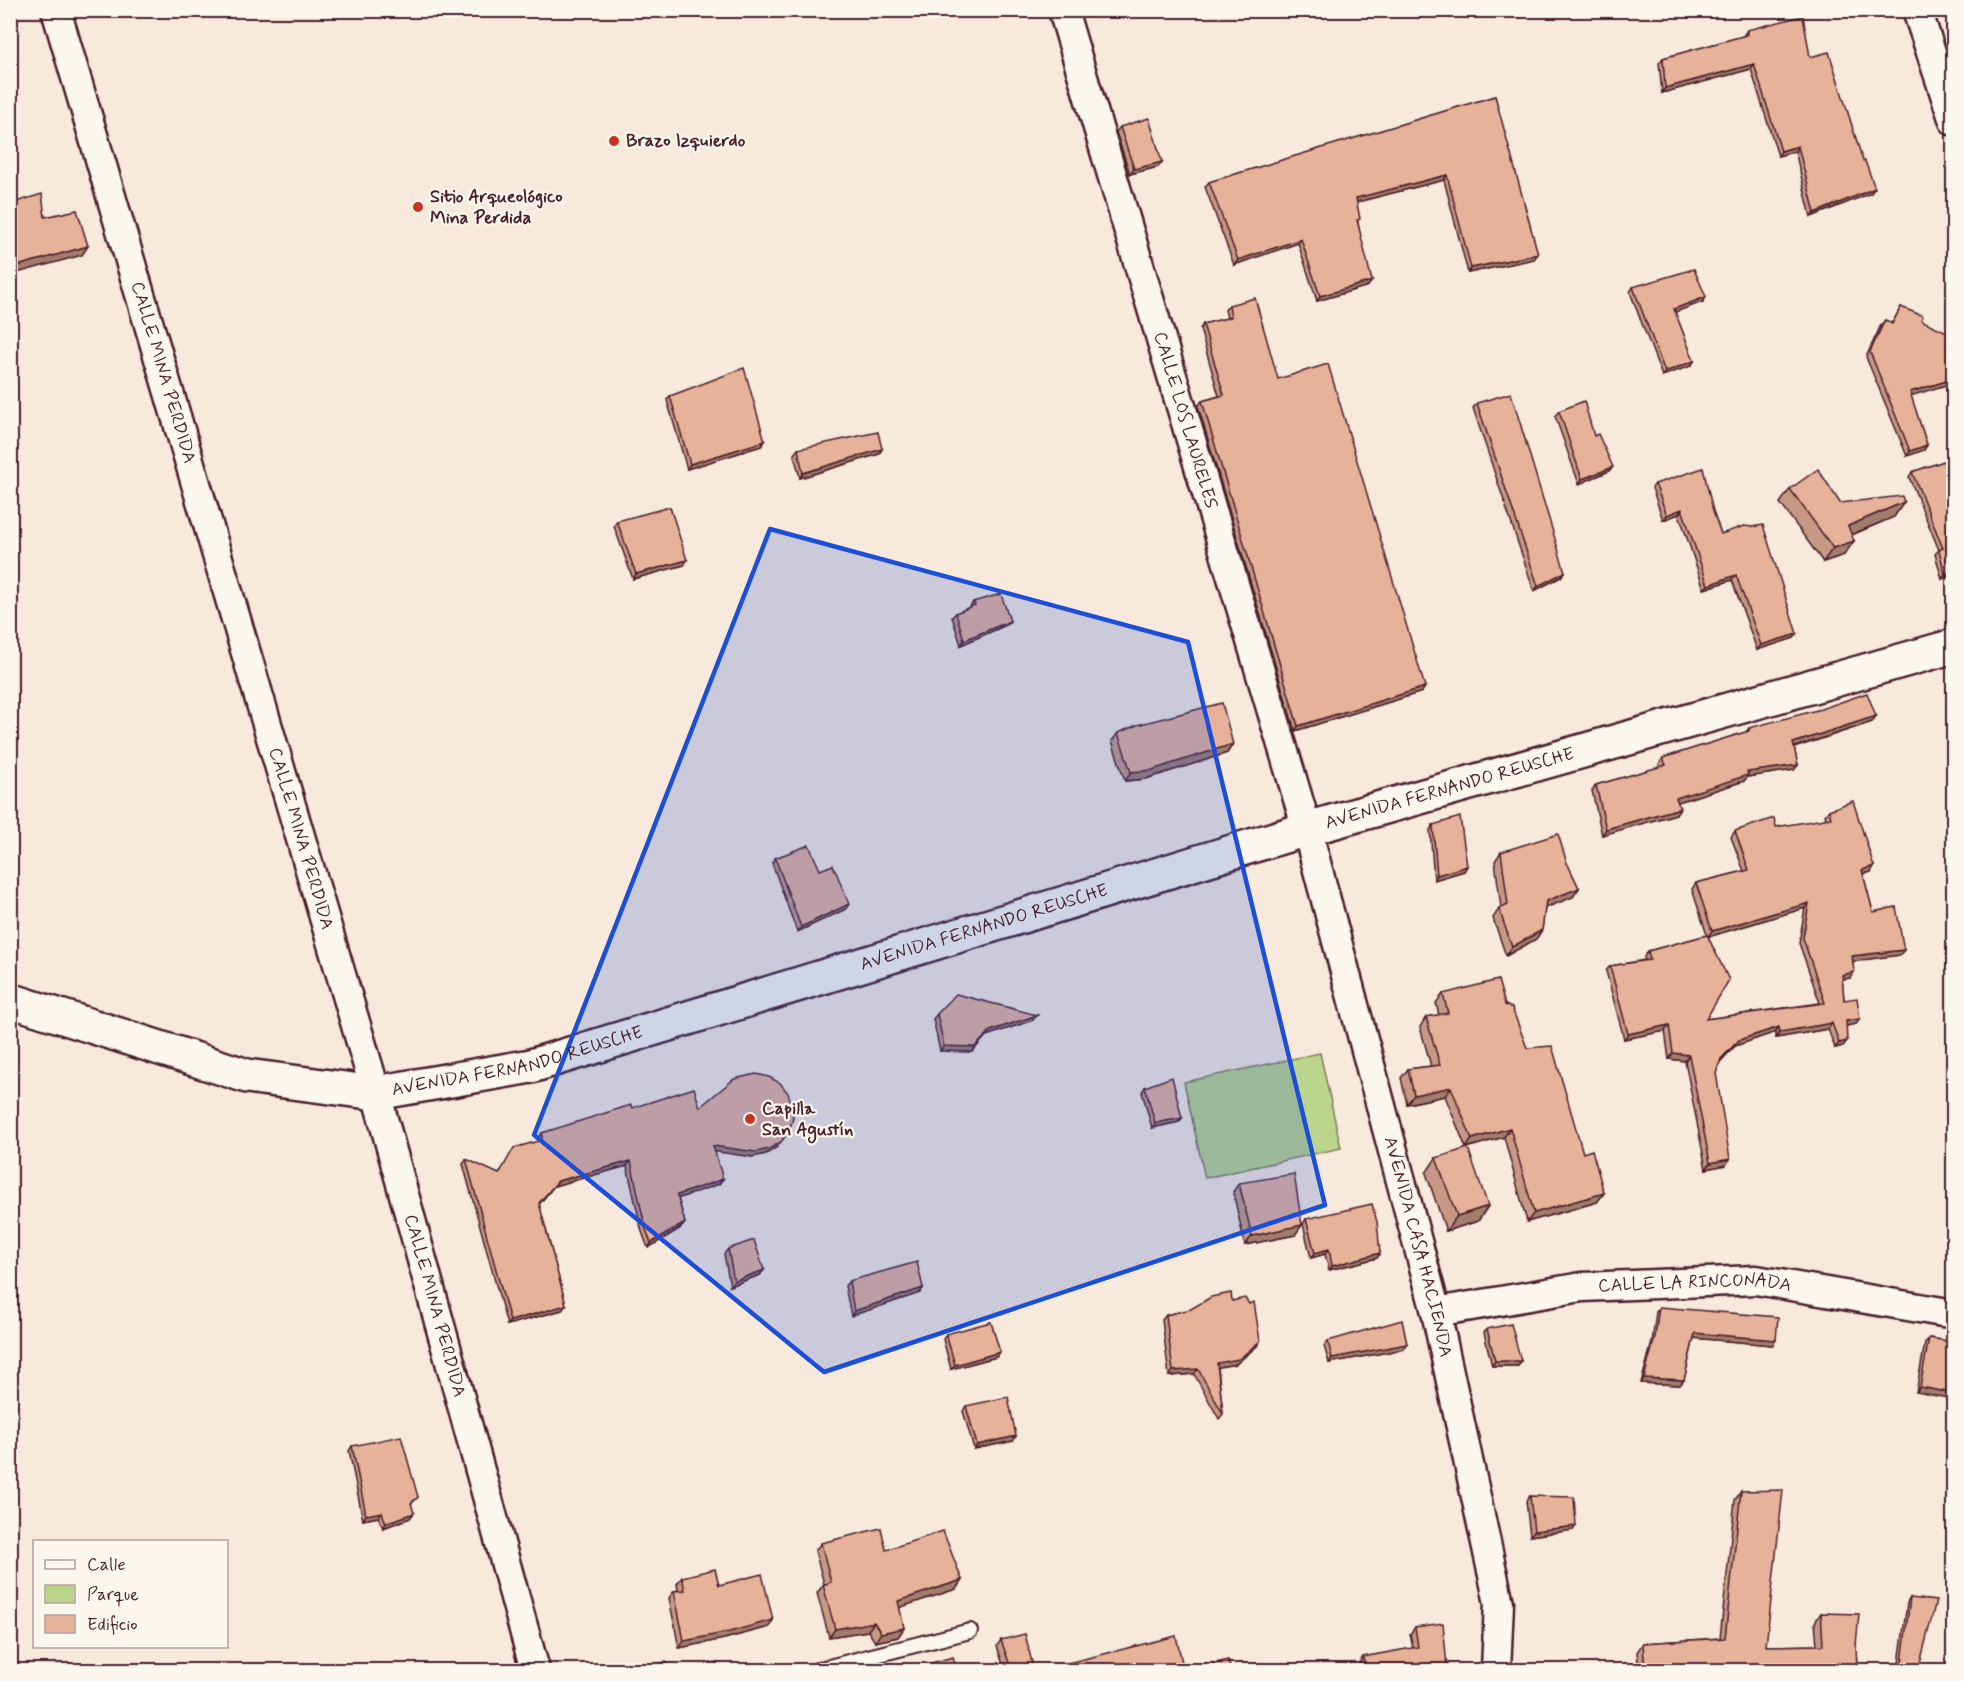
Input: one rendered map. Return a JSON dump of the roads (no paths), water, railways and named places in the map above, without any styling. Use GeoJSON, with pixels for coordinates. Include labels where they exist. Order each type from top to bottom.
{"type":"FeatureCollection","features":[{"type":"Feature","properties":{"kind":"street","name":"CALLE MINA PERDIDA"},"geometry":{"type":"LineString","coordinates":[[56,10],[376,1093],[535,1671]]}},
{"type":"Feature","properties":{"kind":"street","name":"CALLE LOS LAURELES"},"geometry":{"type":"LineString","coordinates":[[1063,10],[1308,830]]}},
{"type":"Feature","properties":{"kind":"street"},"geometry":{"type":"LineString","coordinates":[[1917,10],[1953,121]]}},
{"type":"Feature","properties":{"kind":"street","name":"AVENIDA FERNANDO REUSCHE"},"geometry":{"type":"LineString","coordinates":[[10,1000],[247,1076],[376,1093],[531,1066],[1308,830],[1953,646]]}},
{"type":"Feature","properties":{"kind":"street","name":"AVENIDA CASA HACIENDA"},"geometry":{"type":"LineString","coordinates":[[1308,830],[1436,1312],[1499,1603],[1496,1671]]}},
{"type":"Feature","properties":{"kind":"street","name":"CALLE LA RINCONADA"},"geometry":{"type":"LineString","coordinates":[[1436,1312],[1582,1287],[1756,1280],[1953,1314]]}},
{"type":"Feature","properties":{"kind":"lane"},"geometry":{"type":"LineString","coordinates":[[818,1671],[970,1631]]}},
{"type":"Feature","properties":{"kind":"place","name":"Brazo Izquierdo"},"geometry":{"type":"Point","coordinates":[614,141]}},
{"type":"Feature","properties":{"kind":"place","name":"Sitio Arqueológico Mina Perdida"},"geometry":{"type":"Point","coordinates":[418,207]}},
{"type":"Feature","properties":{"kind":"place","name":"Capilla San Agustín"},"geometry":{"type":"Point","coordinates":[750,1119]}}]}
